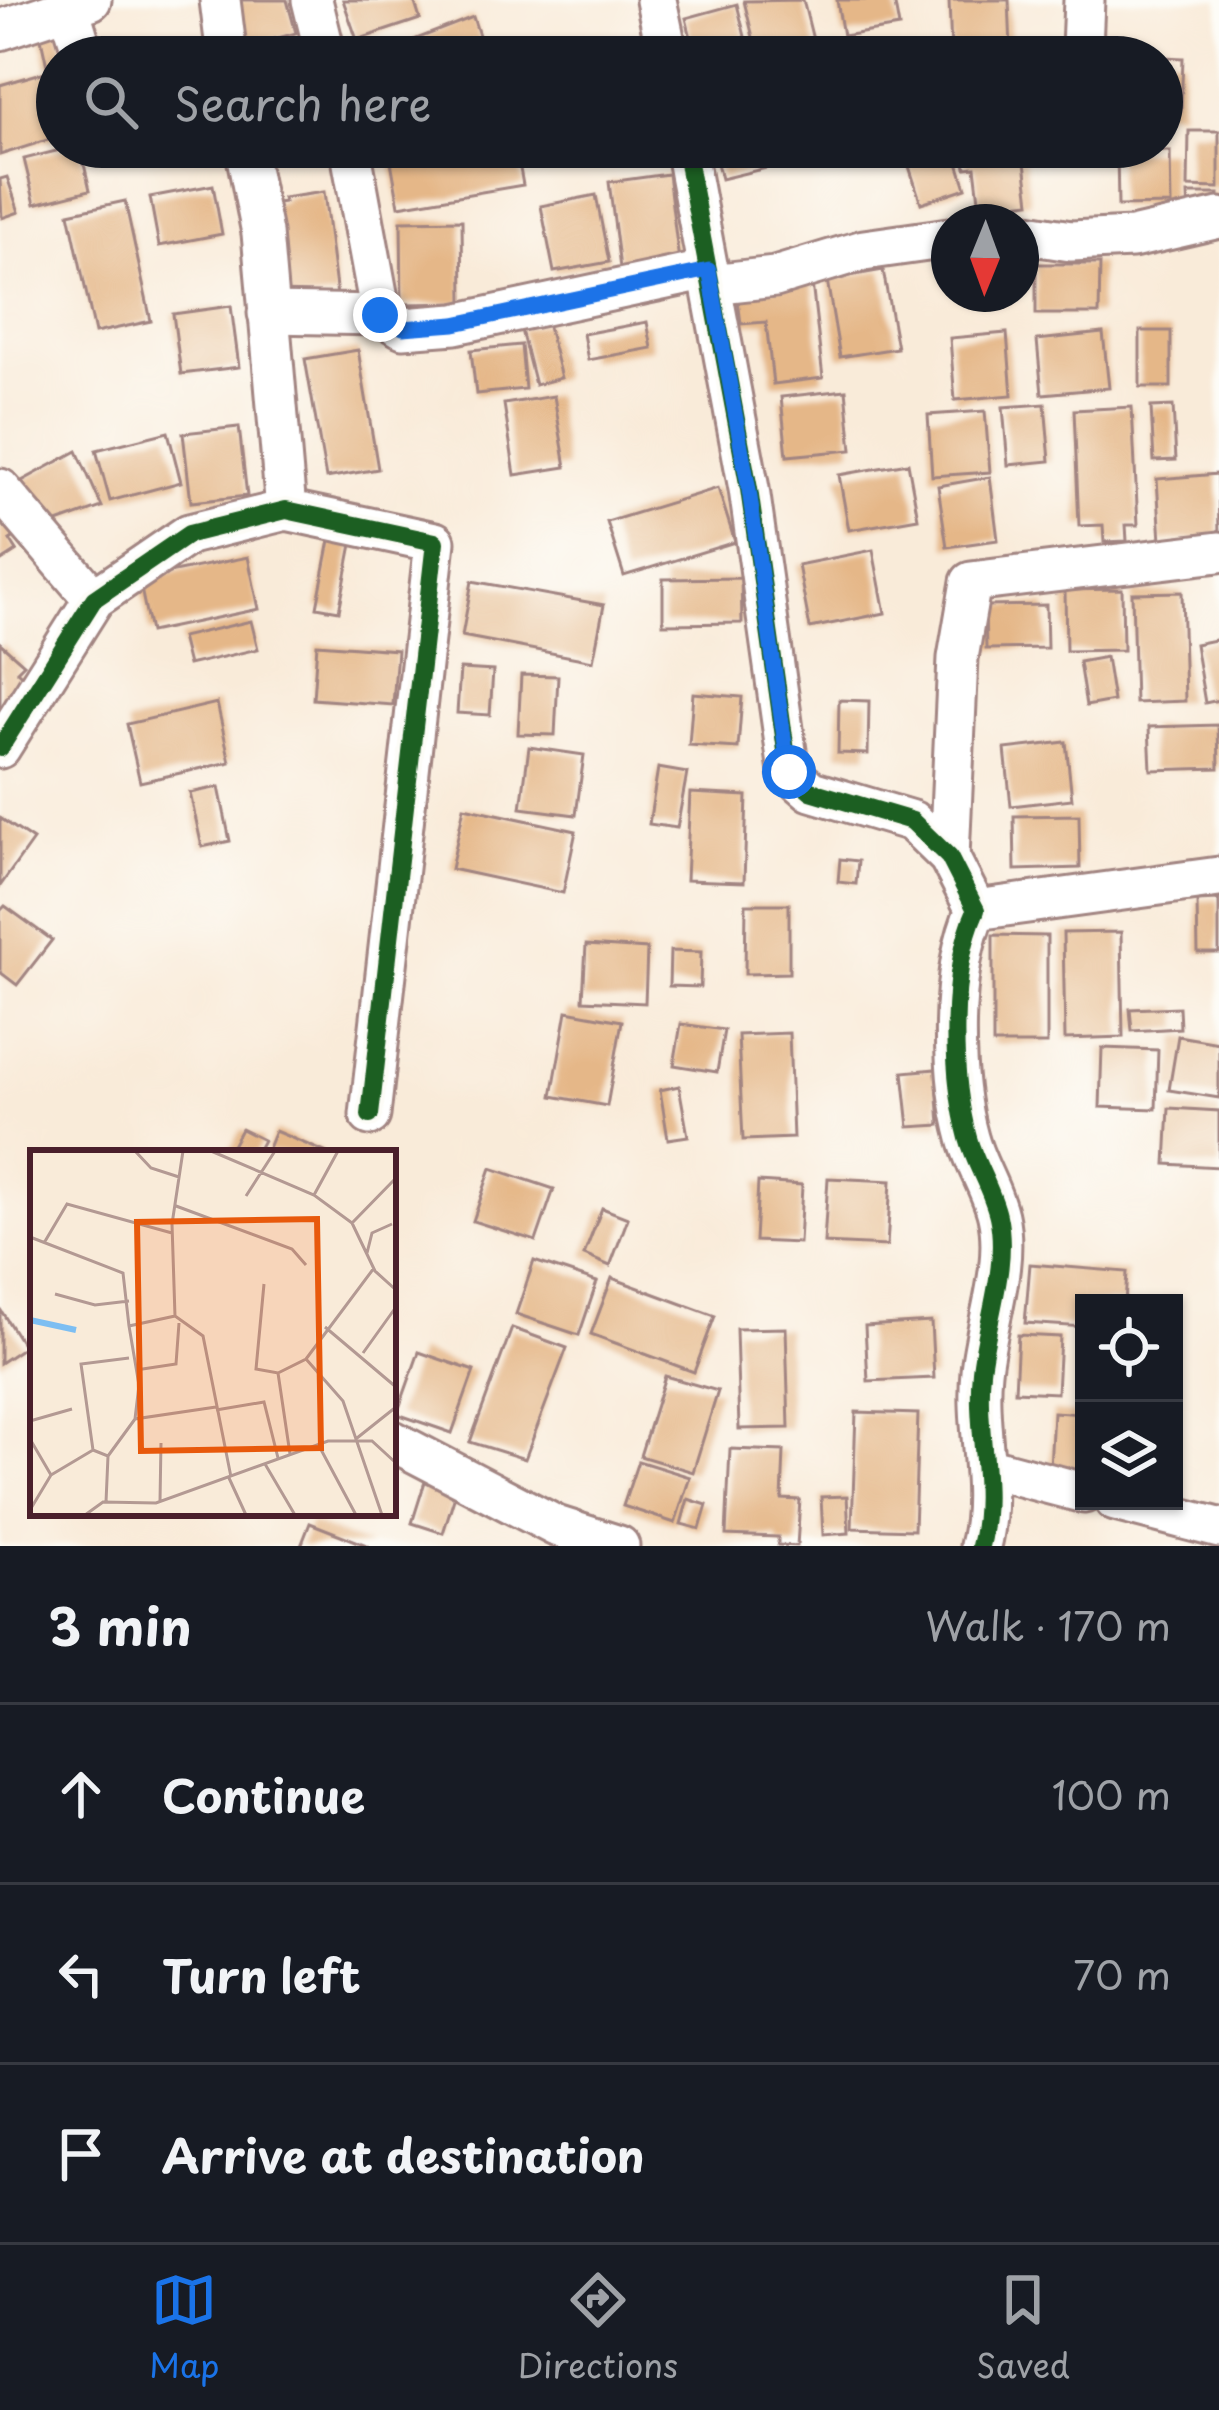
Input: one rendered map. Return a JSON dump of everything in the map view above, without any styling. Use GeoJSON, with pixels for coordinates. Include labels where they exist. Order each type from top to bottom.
{"type":"FeatureCollection","features":[{"type":"Feature","properties":{"kind":"street"},"geometry":{"type":"LineString","coordinates":[[220,0],[224,36]]}},
{"type":"Feature","properties":{"kind":"street"},"geometry":{"type":"LineString","coordinates":[[312,0],[321,36]]}},
{"type":"Feature","properties":{"kind":"street"},"geometry":{"type":"LineString","coordinates":[[656,0],[664,36]]}},
{"type":"Feature","properties":{"kind":"street"},"geometry":{"type":"LineString","coordinates":[[1082,36],[1084,0]]}},
{"type":"Feature","properties":{"kind":"street"},"geometry":{"type":"LineString","coordinates":[[11,17],[80,4],[82,36]]}},
{"type":"Feature","properties":{"kind":"street"},"geometry":{"type":"LineString","coordinates":[[248,168],[262,233],[286,510]]}},
{"type":"Feature","properties":{"kind":"street"},"geometry":{"type":"LineString","coordinates":[[354,168],[380,315]]}},
{"type":"Feature","properties":{"kind":"street"},"geometry":{"type":"LineString","coordinates":[[689,168],[749,490],[789,772],[811,791],[912,820],[949,857],[976,910],[960,976],[956,1071],[968,1139],[999,1217],[998,1268],[980,1376],[986,1467],[985,1528],[980,1546]]}},
{"type":"Feature","properties":{"kind":"street"},"geometry":{"type":"LineString","coordinates":[[1039,236],[1071,241],[1132,238],[1219,218]]}},
{"type":"Feature","properties":{"kind":"street"},"geometry":{"type":"LineString","coordinates":[[268,314],[380,315],[403,328],[455,324],[710,277],[775,277],[864,250],[931,241]]}},
{"type":"Feature","properties":{"kind":"street"},"geometry":{"type":"LineString","coordinates":[[0,489],[94,599]]}},
{"type":"Feature","properties":{"kind":"street"},"geometry":{"type":"LineString","coordinates":[[0,748],[94,599],[188,535],[286,510],[435,542],[370,1114]]}},
{"type":"Feature","properties":{"kind":"street"},"geometry":{"type":"LineString","coordinates":[[949,857],[958,658],[971,582],[1219,552]]}},
{"type":"Feature","properties":{"kind":"street"},"geometry":{"type":"LineString","coordinates":[[976,910],[1219,877]]}},
{"type":"Feature","properties":{"kind":"street"},"geometry":{"type":"LineString","coordinates":[[396,1444],[556,1526],[620,1546]]}},
{"type":"Feature","properties":{"kind":"street"},"geometry":{"type":"LineString","coordinates":[[986,1467],[1075,1491]]}},
{"type":"Feature","properties":{"kind":"street"},"geometry":{"type":"LineString","coordinates":[[1149,1510],[1219,1528]]}},
{"type":"Feature","properties":{"kind":"building"},"geometry":{"type":"Polygon","coordinates":[[[233,0],[287,0],[296,33],[243,36],[233,0]]]}},
{"type":"Feature","properties":{"kind":"building"},"geometry":{"type":"Polygon","coordinates":[[[343,0],[414,0],[420,19],[356,36],[343,0]]]}},
{"type":"Feature","properties":{"kind":"building"},"geometry":{"type":"Polygon","coordinates":[[[803,0],[812,36],[753,36],[744,1],[803,0]]]}},
{"type":"Feature","properties":{"kind":"building"},"geometry":{"type":"Polygon","coordinates":[[[837,0],[894,0],[899,27],[843,36],[837,0]]]}},
{"type":"Feature","properties":{"kind":"building"},"geometry":{"type":"Polygon","coordinates":[[[949,0],[1009,0],[1010,36],[950,36],[949,0]]]}},
{"type":"Feature","properties":{"kind":"building"},"geometry":{"type":"Polygon","coordinates":[[[737,4],[745,36],[691,36],[686,18],[737,4]]]}},
{"type":"Feature","properties":{"kind":"building"},"geometry":{"type":"Polygon","coordinates":[[[473,17],[479,36],[424,36],[473,17]]]}},
{"type":"Feature","properties":{"kind":"building"},"geometry":{"type":"Polygon","coordinates":[[[36,75],[36,144],[0,155],[0,85],[36,75]]]}},
{"type":"Feature","properties":{"kind":"building"},"geometry":{"type":"Polygon","coordinates":[[[1189,131],[1219,131],[1219,188],[1188,187],[1189,131]]]}},
{"type":"Feature","properties":{"kind":"building"},"geometry":{"type":"Polygon","coordinates":[[[36,156],[36,168],[85,168],[90,190],[35,204],[24,159],[36,156]]]}},
{"type":"Feature","properties":{"kind":"building"},"geometry":{"type":"Polygon","coordinates":[[[392,168],[520,168],[523,185],[399,206],[392,168]]]}},
{"type":"Feature","properties":{"kind":"building"},"geometry":{"type":"Polygon","coordinates":[[[718,168],[767,168],[721,179],[718,168]]]}},
{"type":"Feature","properties":{"kind":"building"},"geometry":{"type":"Polygon","coordinates":[[[910,168],[960,168],[966,188],[921,203],[910,168]]]}},
{"type":"Feature","properties":{"kind":"building"},"geometry":{"type":"Polygon","coordinates":[[[975,168],[1026,168],[1030,202],[980,204],[975,168]]]}},
{"type":"Feature","properties":{"kind":"building"},"geometry":{"type":"Polygon","coordinates":[[[1117,168],[1170,168],[1171,205],[1118,206],[1117,168]]]}},
{"type":"Feature","properties":{"kind":"building"},"geometry":{"type":"Polygon","coordinates":[[[668,174],[679,261],[620,268],[609,182],[668,174]]]}},
{"type":"Feature","properties":{"kind":"building"},"geometry":{"type":"Polygon","coordinates":[[[7,177],[19,212],[2,218],[0,179],[7,177]]]}},
{"type":"Feature","properties":{"kind":"building"},"geometry":{"type":"Polygon","coordinates":[[[213,185],[222,234],[159,246],[150,197],[213,185]]]}},
{"type":"Feature","properties":{"kind":"building"},"geometry":{"type":"Polygon","coordinates":[[[324,192],[337,296],[276,304],[263,205],[324,192]]]}},
{"type":"Feature","properties":{"kind":"building"},"geometry":{"type":"Polygon","coordinates":[[[1188,194],[1219,194],[1219,215],[1189,214],[1188,194]]]}},
{"type":"Feature","properties":{"kind":"building"},"geometry":{"type":"Polygon","coordinates":[[[596,195],[609,262],[554,272],[541,206],[596,195]]]}},
{"type":"Feature","properties":{"kind":"building"},"geometry":{"type":"Polygon","coordinates":[[[125,201],[151,321],[95,333],[69,213],[125,201]]]}},
{"type":"Feature","properties":{"kind":"building"},"geometry":{"type":"Polygon","coordinates":[[[462,220],[463,303],[402,304],[401,221],[462,220]]]}},
{"type":"Feature","properties":{"kind":"building"},"geometry":{"type":"Polygon","coordinates":[[[1039,264],[1100,264],[1099,314],[1036,314],[1039,264]]]}},
{"type":"Feature","properties":{"kind":"building"},"geometry":{"type":"Polygon","coordinates":[[[883,270],[897,348],[840,357],[827,280],[883,270]]]}},
{"type":"Feature","properties":{"kind":"building"},"geometry":{"type":"Polygon","coordinates":[[[812,283],[823,378],[773,384],[766,322],[741,324],[737,292],[812,283]]]}},
{"type":"Feature","properties":{"kind":"building"},"geometry":{"type":"Polygon","coordinates":[[[231,306],[239,367],[181,374],[173,314],[231,306]]]}},
{"type":"Feature","properties":{"kind":"building"},"geometry":{"type":"Polygon","coordinates":[[[647,322],[652,348],[588,360],[583,334],[647,322]]]}},
{"type":"Feature","properties":{"kind":"building"},"geometry":{"type":"Polygon","coordinates":[[[547,323],[561,378],[535,385],[521,330],[547,323]]]}},
{"type":"Feature","properties":{"kind":"building"},"geometry":{"type":"Polygon","coordinates":[[[1140,331],[1171,331],[1171,387],[1140,387],[1140,331]]]}},
{"type":"Feature","properties":{"kind":"building"},"geometry":{"type":"Polygon","coordinates":[[[1007,333],[1012,395],[955,400],[950,338],[1007,333]]]}},
{"type":"Feature","properties":{"kind":"building"},"geometry":{"type":"Polygon","coordinates":[[[1103,333],[1109,388],[1042,394],[1037,340],[1103,333]]]}},
{"type":"Feature","properties":{"kind":"building"},"geometry":{"type":"Polygon","coordinates":[[[521,345],[525,389],[476,394],[471,350],[521,345]]]}},
{"type":"Feature","properties":{"kind":"building"},"geometry":{"type":"Polygon","coordinates":[[[358,350],[378,469],[326,478],[305,359],[358,350]]]}},
{"type":"Feature","properties":{"kind":"building"},"geometry":{"type":"Polygon","coordinates":[[[846,390],[852,450],[787,456],[781,397],[846,390]]]}},
{"type":"Feature","properties":{"kind":"building"},"geometry":{"type":"Polygon","coordinates":[[[554,396],[566,467],[515,475],[504,404],[554,396]]]}},
{"type":"Feature","properties":{"kind":"building"},"geometry":{"type":"Polygon","coordinates":[[[1045,404],[1050,461],[1008,465],[1003,407],[1045,404]]]}},
{"type":"Feature","properties":{"kind":"building"},"geometry":{"type":"Polygon","coordinates":[[[1173,406],[1176,460],[1154,461],[1151,407],[1173,406]]]}},
{"type":"Feature","properties":{"kind":"building"},"geometry":{"type":"Polygon","coordinates":[[[1132,407],[1138,525],[1126,525],[1127,541],[1104,542],[1103,525],[1079,526],[1074,410],[1132,407]]]}},
{"type":"Feature","properties":{"kind":"building"},"geometry":{"type":"Polygon","coordinates":[[[985,411],[990,472],[932,476],[928,415],[985,411]]]}},
{"type":"Feature","properties":{"kind":"building"},"geometry":{"type":"Polygon","coordinates":[[[239,427],[247,496],[191,502],[183,433],[239,427]]]}},
{"type":"Feature","properties":{"kind":"building"},"geometry":{"type":"Polygon","coordinates":[[[168,432],[181,482],[110,501],[96,450],[168,432]]]}},
{"type":"Feature","properties":{"kind":"building"},"geometry":{"type":"Polygon","coordinates":[[[77,451],[102,507],[43,528],[22,481],[77,451]]]}},
{"type":"Feature","properties":{"kind":"building"},"geometry":{"type":"Polygon","coordinates":[[[908,463],[918,518],[849,530],[839,475],[908,463]]]}},
{"type":"Feature","properties":{"kind":"building"},"geometry":{"type":"Polygon","coordinates":[[[1218,474],[1219,537],[1161,541],[1157,479],[1218,474]]]}},
{"type":"Feature","properties":{"kind":"building"},"geometry":{"type":"Polygon","coordinates":[[[990,477],[998,540],[947,547],[938,486],[990,477]]]}},
{"type":"Feature","properties":{"kind":"building"},"geometry":{"type":"Polygon","coordinates":[[[718,488],[735,542],[624,576],[607,522],[718,488]]]}},
{"type":"Feature","properties":{"kind":"building"},"geometry":{"type":"Polygon","coordinates":[[[0,512],[16,536],[10,540],[17,551],[0,562],[0,512]]]}},
{"type":"Feature","properties":{"kind":"building"},"geometry":{"type":"Polygon","coordinates":[[[331,535],[353,539],[339,611],[317,607],[331,535]]]}},
{"type":"Feature","properties":{"kind":"building"},"geometry":{"type":"Polygon","coordinates":[[[873,550],[885,613],[810,628],[798,565],[873,550]]]}},
{"type":"Feature","properties":{"kind":"building"},"geometry":{"type":"Polygon","coordinates":[[[248,557],[259,609],[150,632],[139,579],[248,557]]]}},
{"type":"Feature","properties":{"kind":"building"},"geometry":{"type":"Polygon","coordinates":[[[741,578],[742,623],[663,624],[663,579],[741,578]]]}},
{"type":"Feature","properties":{"kind":"building"},"geometry":{"type":"Polygon","coordinates":[[[472,581],[604,605],[593,661],[462,636],[472,581]]]}},
{"type":"Feature","properties":{"kind":"building"},"geometry":{"type":"Polygon","coordinates":[[[1122,589],[1123,650],[1066,651],[1065,590],[1122,589]]]}},
{"type":"Feature","properties":{"kind":"building"},"geometry":{"type":"Polygon","coordinates":[[[1182,592],[1185,701],[1135,703],[1132,593],[1182,592]]]}},
{"type":"Feature","properties":{"kind":"building"},"geometry":{"type":"Polygon","coordinates":[[[1046,605],[1047,648],[986,649],[985,606],[1046,605]]]}},
{"type":"Feature","properties":{"kind":"building"},"geometry":{"type":"Polygon","coordinates":[[[251,621],[258,649],[188,665],[181,637],[251,621]]]}},
{"type":"Feature","properties":{"kind":"building"},"geometry":{"type":"Polygon","coordinates":[[[1219,639],[1219,700],[1205,703],[1195,644],[1219,639]]]}},
{"type":"Feature","properties":{"kind":"building"},"geometry":{"type":"Polygon","coordinates":[[[0,643],[24,664],[17,671],[31,684],[0,719],[0,643]]]}},
{"type":"Feature","properties":{"kind":"building"},"geometry":{"type":"Polygon","coordinates":[[[317,644],[397,650],[393,705],[313,699],[317,644]]]}},
{"type":"Feature","properties":{"kind":"building"},"geometry":{"type":"Polygon","coordinates":[[[1106,657],[1113,701],[1086,706],[1079,662],[1106,657]]]}},
{"type":"Feature","properties":{"kind":"building"},"geometry":{"type":"Polygon","coordinates":[[[460,669],[493,671],[490,715],[457,713],[460,669]]]}},
{"type":"Feature","properties":{"kind":"building"},"geometry":{"type":"Polygon","coordinates":[[[521,675],[558,676],[555,735],[518,734],[521,675]]]}},
{"type":"Feature","properties":{"kind":"building"},"geometry":{"type":"Polygon","coordinates":[[[693,693],[742,697],[738,748],[689,745],[693,693]]]}},
{"type":"Feature","properties":{"kind":"building"},"geometry":{"type":"Polygon","coordinates":[[[839,700],[869,701],[868,754],[838,753],[839,700]]]}},
{"type":"Feature","properties":{"kind":"building"},"geometry":{"type":"Polygon","coordinates":[[[217,703],[230,762],[140,782],[127,724],[217,703]]]}},
{"type":"Feature","properties":{"kind":"building"},"geometry":{"type":"Polygon","coordinates":[[[1218,725],[1219,768],[1151,770],[1149,727],[1218,725]]]}},
{"type":"Feature","properties":{"kind":"building"},"geometry":{"type":"Polygon","coordinates":[[[1066,742],[1072,799],[1011,806],[1005,749],[1066,742]]]}},
{"type":"Feature","properties":{"kind":"building"},"geometry":{"type":"Polygon","coordinates":[[[529,747],[584,755],[576,815],[521,808],[529,747]]]}},
{"type":"Feature","properties":{"kind":"building"},"geometry":{"type":"Polygon","coordinates":[[[658,768],[687,773],[677,828],[649,824],[658,768]]]}},
{"type":"Feature","properties":{"kind":"building"},"geometry":{"type":"Polygon","coordinates":[[[219,787],[230,841],[202,847],[190,793],[219,787]]]}},
{"type":"Feature","properties":{"kind":"building"},"geometry":{"type":"Polygon","coordinates":[[[690,793],[747,796],[744,882],[686,880],[690,793]]]}},
{"type":"Feature","properties":{"kind":"building"},"geometry":{"type":"Polygon","coordinates":[[[464,807],[576,831],[563,893],[451,869],[464,807]]]}},
{"type":"Feature","properties":{"kind":"building"},"geometry":{"type":"Polygon","coordinates":[[[1079,815],[1080,868],[1015,870],[1014,816],[1079,815]]]}},
{"type":"Feature","properties":{"kind":"building"},"geometry":{"type":"Polygon","coordinates":[[[0,818],[33,840],[0,886],[0,818]]]}},
{"type":"Feature","properties":{"kind":"building"},"geometry":{"type":"Polygon","coordinates":[[[840,859],[858,861],[856,884],[838,882],[840,859]]]}},
{"type":"Feature","properties":{"kind":"building"},"geometry":{"type":"Polygon","coordinates":[[[1219,900],[1219,953],[1198,953],[1197,901],[1219,900]]]}},
{"type":"Feature","properties":{"kind":"building"},"geometry":{"type":"Polygon","coordinates":[[[746,904],[789,904],[789,973],[745,974],[746,904]]]}},
{"type":"Feature","properties":{"kind":"building"},"geometry":{"type":"Polygon","coordinates":[[[5,906],[52,940],[17,985],[0,972],[0,911],[5,906]]]}},
{"type":"Feature","properties":{"kind":"building"},"geometry":{"type":"Polygon","coordinates":[[[1121,932],[1123,1037],[1065,1039],[1063,933],[1121,932]]]}},
{"type":"Feature","properties":{"kind":"building"},"geometry":{"type":"Polygon","coordinates":[[[993,935],[1047,936],[1047,1044],[993,1044],[993,935]]]}},
{"type":"Feature","properties":{"kind":"building"},"geometry":{"type":"Polygon","coordinates":[[[586,945],[647,949],[645,1003],[583,1000],[586,945]]]}},
{"type":"Feature","properties":{"kind":"building"},"geometry":{"type":"Polygon","coordinates":[[[670,951],[701,952],[700,987],[669,986],[670,951]]]}},
{"type":"Feature","properties":{"kind":"building"},"geometry":{"type":"Polygon","coordinates":[[[1179,1007],[1180,1028],[1132,1031],[1130,1009],[1179,1007]]]}},
{"type":"Feature","properties":{"kind":"building"},"geometry":{"type":"Polygon","coordinates":[[[567,1011],[622,1021],[607,1106],[552,1096],[567,1011]]]}},
{"type":"Feature","properties":{"kind":"building"},"geometry":{"type":"Polygon","coordinates":[[[681,1024],[724,1030],[717,1072],[674,1065],[681,1024]]]}},
{"type":"Feature","properties":{"kind":"building"},"geometry":{"type":"Polygon","coordinates":[[[789,1033],[793,1138],[743,1140],[738,1035],[789,1033]]]}},
{"type":"Feature","properties":{"kind":"building"},"geometry":{"type":"Polygon","coordinates":[[[1178,1036],[1219,1043],[1219,1098],[1169,1090],[1178,1036]]]}},
{"type":"Feature","properties":{"kind":"building"},"geometry":{"type":"Polygon","coordinates":[[[1102,1048],[1158,1050],[1156,1109],[1100,1107],[1102,1048]]]}},
{"type":"Feature","properties":{"kind":"building"},"geometry":{"type":"Polygon","coordinates":[[[936,1069],[940,1125],[909,1127],[903,1072],[936,1069]]]}},
{"type":"Feature","properties":{"kind":"building"},"geometry":{"type":"Polygon","coordinates":[[[679,1086],[688,1136],[668,1139],[660,1090],[679,1086]]]}},
{"type":"Feature","properties":{"kind":"building"},"geometry":{"type":"Polygon","coordinates":[[[1169,1108],[1219,1111],[1219,1167],[1166,1164],[1169,1108]]]}},
{"type":"Feature","properties":{"kind":"building"},"geometry":{"type":"Polygon","coordinates":[[[241,1129],[263,1140],[258,1150],[230,1150],[241,1129]]]}},
{"type":"Feature","properties":{"kind":"building"},"geometry":{"type":"Polygon","coordinates":[[[275,1131],[320,1150],[267,1150],[275,1131]]]}},
{"type":"Feature","properties":{"kind":"building"},"geometry":{"type":"Polygon","coordinates":[[[491,1168],[554,1189],[536,1241],[473,1221],[491,1168]]]}},
{"type":"Feature","properties":{"kind":"building"},"geometry":{"type":"Polygon","coordinates":[[[828,1178],[891,1181],[887,1246],[824,1243],[828,1178]]]}},
{"type":"Feature","properties":{"kind":"building"},"geometry":{"type":"Polygon","coordinates":[[[758,1182],[802,1185],[799,1243],[755,1241],[758,1182]]]}},
{"type":"Feature","properties":{"kind":"building"},"geometry":{"type":"Polygon","coordinates":[[[602,1208],[628,1218],[610,1266],[584,1255],[602,1208]]]}},
{"type":"Feature","properties":{"kind":"building"},"geometry":{"type":"Polygon","coordinates":[[[534,1261],[597,1282],[579,1335],[516,1314],[534,1261]]]}},
{"type":"Feature","properties":{"kind":"building"},"geometry":{"type":"Polygon","coordinates":[[[1030,1264],[1127,1272],[1126,1294],[1075,1294],[1075,1326],[1025,1323],[1030,1264]]]}},
{"type":"Feature","properties":{"kind":"building"},"geometry":{"type":"Polygon","coordinates":[[[612,1278],[715,1316],[694,1372],[591,1334],[612,1278]]]}},
{"type":"Feature","properties":{"kind":"building"},"geometry":{"type":"Polygon","coordinates":[[[0,1309],[24,1347],[0,1363],[0,1309]]]}},
{"type":"Feature","properties":{"kind":"building"},"geometry":{"type":"Polygon","coordinates":[[[931,1322],[934,1378],[868,1381],[865,1326],[931,1322]]]}},
{"type":"Feature","properties":{"kind":"building"},"geometry":{"type":"Polygon","coordinates":[[[512,1328],[567,1348],[525,1459],[470,1442],[512,1328]]]}},
{"type":"Feature","properties":{"kind":"building"},"geometry":{"type":"Polygon","coordinates":[[[786,1328],[789,1428],[739,1429],[736,1329],[786,1328]]]}},
{"type":"Feature","properties":{"kind":"building"},"geometry":{"type":"Polygon","coordinates":[[[1018,1335],[1060,1337],[1057,1393],[1015,1391],[1018,1335]]]}},
{"type":"Feature","properties":{"kind":"building"},"geometry":{"type":"Polygon","coordinates":[[[419,1352],[474,1371],[452,1433],[397,1414],[419,1352]]]}},
{"type":"Feature","properties":{"kind":"building"},"geometry":{"type":"Polygon","coordinates":[[[665,1376],[718,1391],[693,1472],[640,1456],[665,1376]]]}},
{"type":"Feature","properties":{"kind":"building"},"geometry":{"type":"Polygon","coordinates":[[[856,1412],[918,1414],[914,1530],[852,1528],[856,1412]]]}},
{"type":"Feature","properties":{"kind":"building"},"geometry":{"type":"Polygon","coordinates":[[[1053,1412],[1075,1413],[1075,1471],[1050,1469],[1053,1412]]]}},
{"type":"Feature","properties":{"kind":"building"},"geometry":{"type":"Polygon","coordinates":[[[730,1449],[784,1451],[782,1499],[800,1500],[797,1546],[778,1545],[778,1537],[726,1535],[730,1449]]]}},
{"type":"Feature","properties":{"kind":"building"},"geometry":{"type":"Polygon","coordinates":[[[638,1461],[690,1477],[675,1523],[623,1506],[638,1461]]]}},
{"type":"Feature","properties":{"kind":"building"},"geometry":{"type":"Polygon","coordinates":[[[428,1472],[459,1482],[443,1533],[412,1523],[428,1472]]]}},
{"type":"Feature","properties":{"kind":"building"},"geometry":{"type":"Polygon","coordinates":[[[847,1496],[849,1533],[823,1535],[821,1497],[847,1496]]]}},
{"type":"Feature","properties":{"kind":"building"},"geometry":{"type":"Polygon","coordinates":[[[688,1499],[707,1505],[700,1529],[681,1524],[688,1499]]]}},
{"type":"Feature","properties":{"kind":"building"},"geometry":{"type":"Polygon","coordinates":[[[310,1523],[369,1546],[301,1546],[310,1523]]]}},
{"type":"Feature","properties":{"kind":"cycle path"},"geometry":{"type":"LineString","coordinates":[[689,168],[749,489],[789,772],[811,791],[912,821],[949,857],[976,910],[957,992],[958,1085],[968,1138],[995,1206],[1001,1235],[999,1274],[981,1371],[986,1502],[980,1546]]}},
{"type":"Feature","properties":{"kind":"cycle path"},"geometry":{"type":"LineString","coordinates":[[0,748],[94,599],[189,534],[286,510],[435,542],[370,1115]]}},
{"type":"Feature","properties":{"kind":"route"},"geometry":{"type":"LineString","coordinates":[[380,315],[403,328],[455,324],[709,270],[749,490],[789,772]]}}]}
